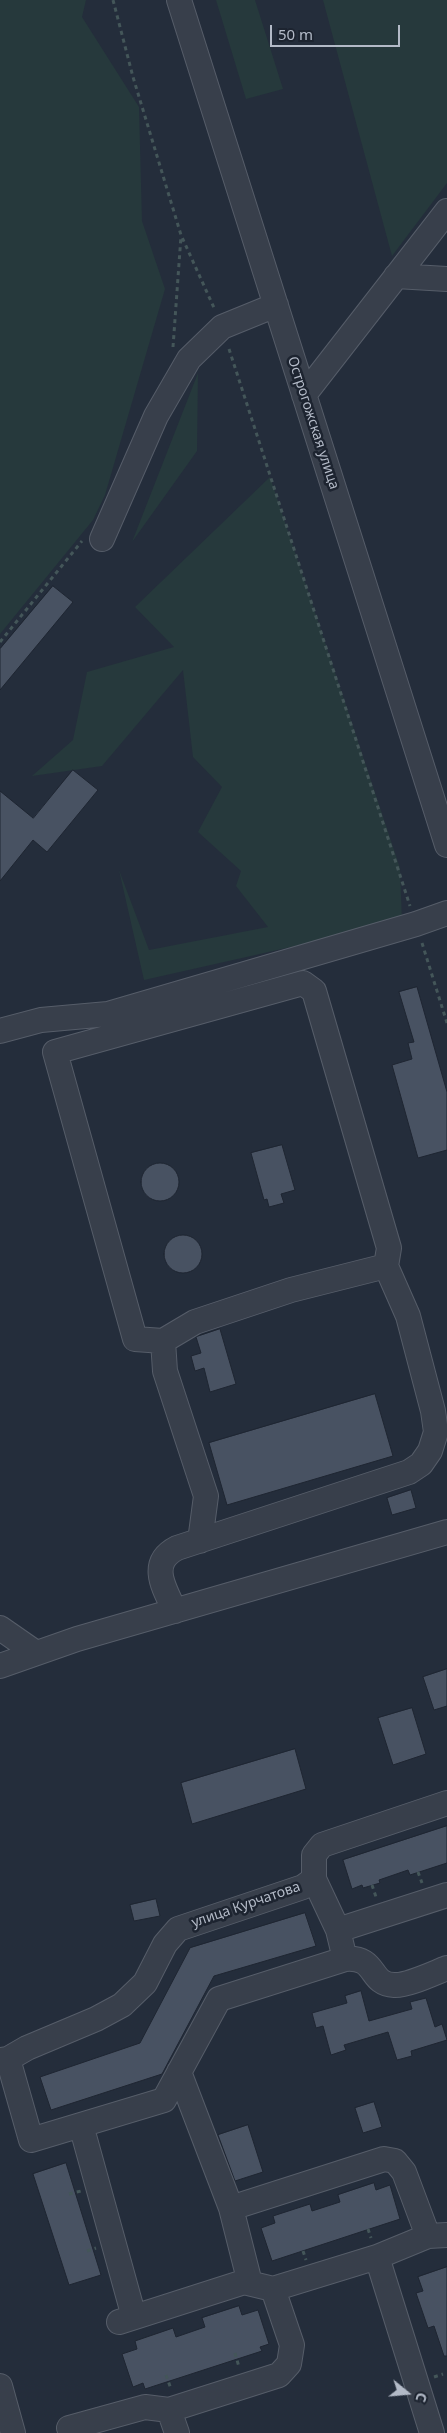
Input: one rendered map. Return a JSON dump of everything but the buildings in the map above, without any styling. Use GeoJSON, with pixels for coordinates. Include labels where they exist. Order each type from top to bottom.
{"type":"FeatureCollection","features":[{"type":"Feature","properties":{"kind":"street","name":"Острогожская улица"},"geometry":{"type":"LineString","coordinates":[[179,0],[447,845]]}},
{"type":"Feature","properties":{"kind":"street"},"geometry":{"type":"LineString","coordinates":[[304,395],[447,212]]}},
{"type":"Feature","properties":{"kind":"street"},"geometry":{"type":"LineString","coordinates":[[396,276],[447,279]]}},
{"type":"Feature","properties":{"kind":"street"},"geometry":{"type":"LineString","coordinates":[[94,538],[156,416],[189,359],[222,327],[276,305]]}},
{"type":"Feature","properties":{"kind":"street"},"geometry":{"type":"LineString","coordinates":[[0,1031],[41,1020],[108,1014],[414,918],[447,913]]}},
{"type":"Feature","properties":{"kind":"street"},"geometry":{"type":"LineString","coordinates":[[175,1611],[162,1584],[161,1563],[167,1553],[200,1540],[409,1472],[421,1464],[430,1451],[436,1432],[433,1410],[408,1316],[386,1266],[389,1248],[314,991],[302,983],[55,1052],[135,1339],[163,1340],[195,1322],[291,1290],[386,1266]]}},
{"type":"Feature","properties":{"kind":"street"},"geometry":{"type":"LineString","coordinates":[[163,1340],[165,1371],[206,1496],[200,1540]]}},
{"type":"Feature","properties":{"kind":"street"},"geometry":{"type":"LineString","coordinates":[[0,1666],[77,1639],[447,1532]]}},
{"type":"Feature","properties":{"kind":"street"},"geometry":{"type":"LineString","coordinates":[[0,1628],[36,1653]]}},
{"type":"Feature","properties":{"kind":"street","name":"улица Курчатова"},"geometry":{"type":"LineString","coordinates":[[4,2060],[27,2048],[96,2019],[122,2005],[145,1983],[165,1944],[178,1929],[303,1887],[314,1879],[314,1855],[322,1845],[447,1803]]}},
{"type":"Feature","properties":{"kind":"street"},"geometry":{"type":"LineString","coordinates":[[314,1879],[338,1930],[346,1959]]}},
{"type":"Feature","properties":{"kind":"street"},"geometry":{"type":"LineString","coordinates":[[338,1930],[447,1894]]}},
{"type":"Feature","properties":{"kind":"street"},"geometry":{"type":"LineString","coordinates":[[4,2060],[31,2140],[164,2100],[219,1999],[346,1959],[356,1958],[368,1963],[377,1978],[385,1983],[396,1986],[447,1968]]}},
{"type":"Feature","properties":{"kind":"street"},"geometry":{"type":"LineString","coordinates":[[179,2072],[231,2208],[250,2283]]}},
{"type":"Feature","properties":{"kind":"street"},"geometry":{"type":"LineString","coordinates":[[81,2125],[127,2319],[244,2282],[273,2289],[437,2235],[404,2172],[395,2162],[384,2159],[231,2208]]}},
{"type":"Feature","properties":{"kind":"street"},"geometry":{"type":"LineString","coordinates":[[377,2256],[434,2433],[447,2429]]}},
{"type":"Feature","properties":{"kind":"street"},"geometry":{"type":"LineString","coordinates":[[71,2433],[69,2428],[145,2407],[169,2410],[279,2375],[290,2364],[292,2345],[273,2289]]}},
{"type":"Feature","properties":{"kind":"street"},"geometry":{"type":"LineString","coordinates":[[0,2386],[13,2433]]}},
{"type":"Feature","properties":{"kind":"street"},"geometry":{"type":"LineString","coordinates":[[169,2410],[177,2433]]}},
{"type":"Feature","properties":{"kind":"path"},"geometry":{"type":"LineString","coordinates":[[113,0],[181,235],[222,327],[447,1023]]}},
{"type":"Feature","properties":{"kind":"path"},"geometry":{"type":"LineString","coordinates":[[172,353],[181,235]]}},
{"type":"Feature","properties":{"kind":"path"},"geometry":{"type":"LineString","coordinates":[[0,642],[94,538]]}},
{"type":"Feature","properties":{"kind":"shaded area"},"geometry":{"type":"Polygon","coordinates":[[[0,0],[86,0],[82,17],[139,107],[142,221],[165,289],[105,495],[93,520],[0,634],[0,0]]]}},
{"type":"Feature","properties":{"kind":"shaded area"},"geometry":{"type":"Polygon","coordinates":[[[216,0],[255,0],[283,89],[246,99],[216,0]]]}},
{"type":"Feature","properties":{"kind":"shaded area"},"geometry":{"type":"Polygon","coordinates":[[[323,0],[447,0],[447,183],[392,256],[323,0]]]}},
{"type":"Feature","properties":{"kind":"shaded area"},"geometry":{"type":"Polygon","coordinates":[[[198,373],[197,451],[132,542],[198,373]]]}},
{"type":"Feature","properties":{"kind":"shaded area"},"geometry":{"type":"Polygon","coordinates":[[[270,477],[400,868],[402,922],[144,980],[119,870],[149,950],[268,927],[236,886],[241,871],[198,832],[222,787],[193,757],[183,670],[102,766],[32,776],[73,740],[87,672],[174,647],[135,607],[270,477]]]}}]}
